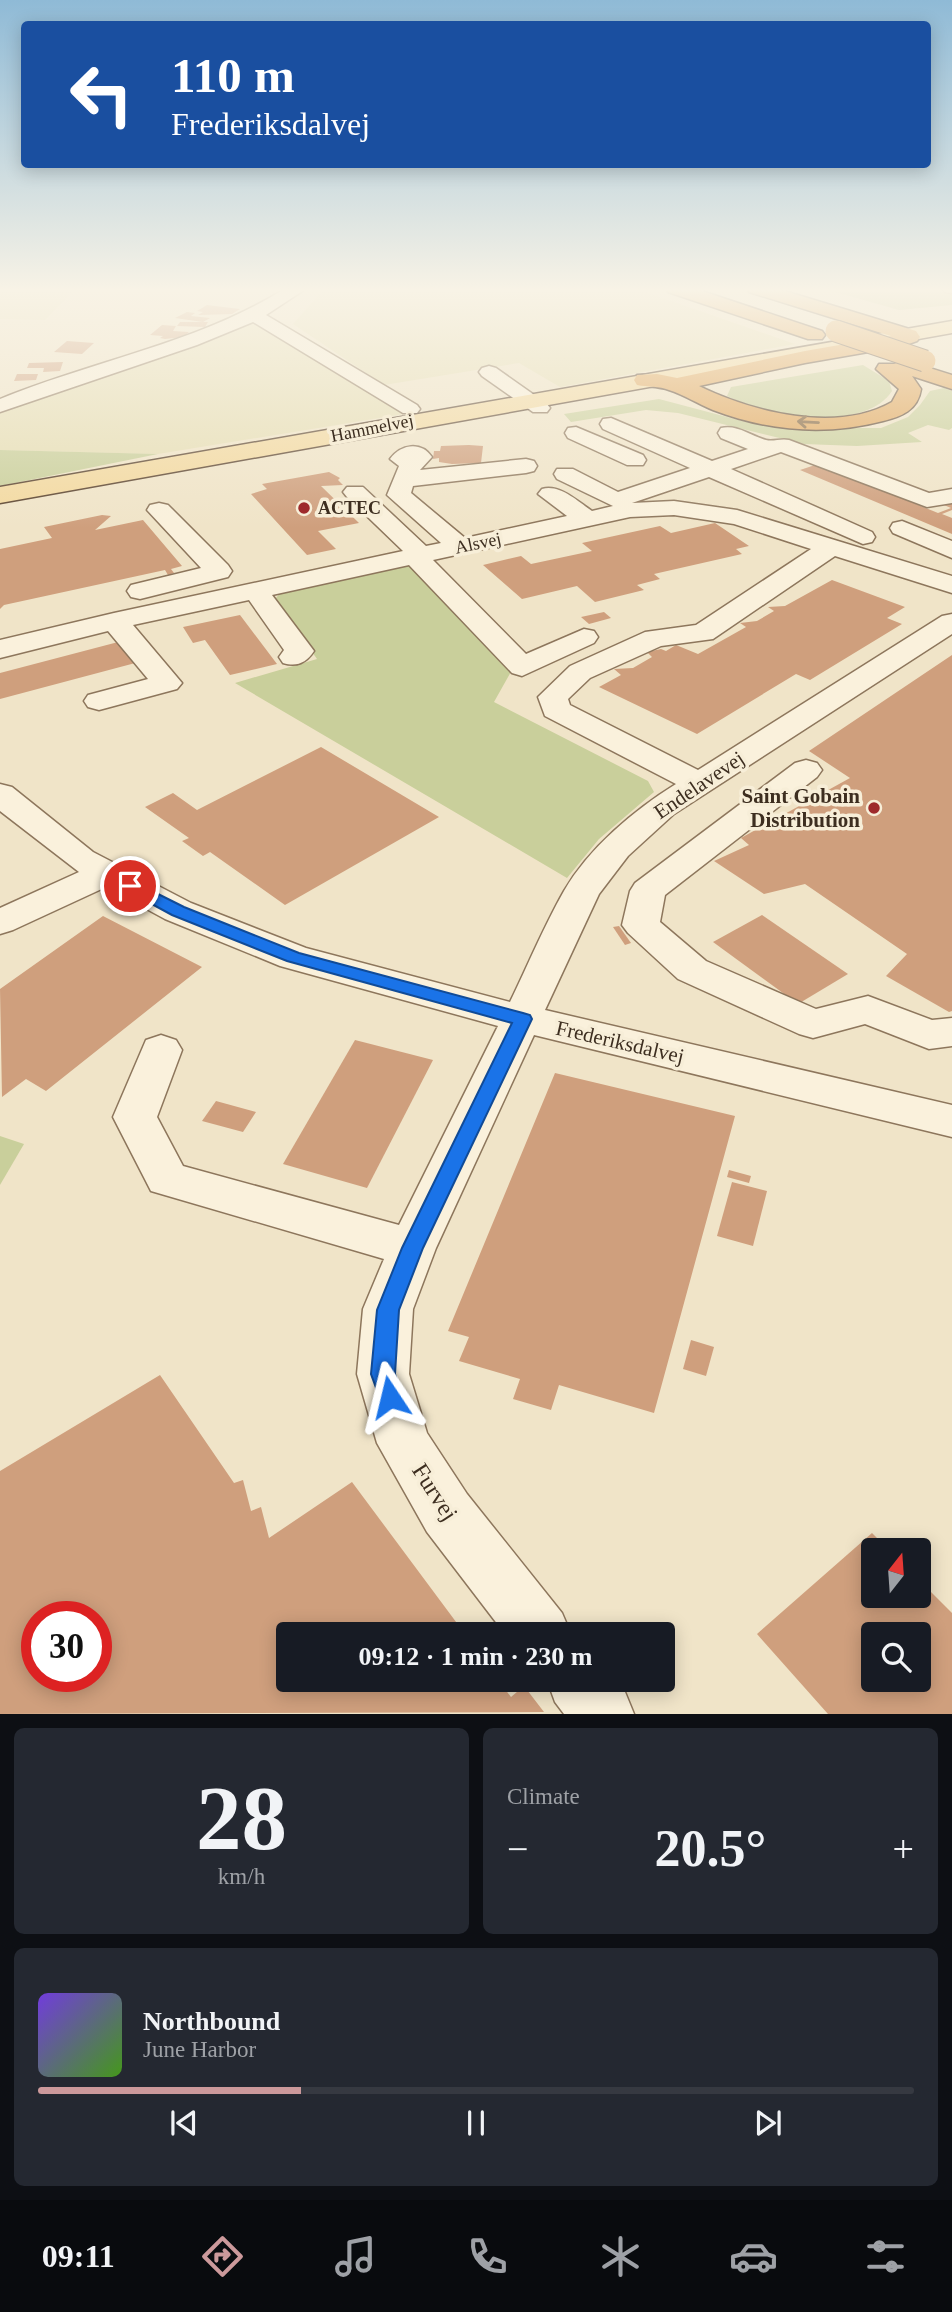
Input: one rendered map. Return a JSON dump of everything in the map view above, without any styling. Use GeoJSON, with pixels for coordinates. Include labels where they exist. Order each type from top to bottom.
{"type":"FeatureCollection","features":[{"type":"Feature","properties":{"kind":"highway"},"geometry":{"type":"LineString","coordinates":[[645,380],[680,384],[754,368]]}},
{"type":"Feature","properties":{"kind":"highway"},"geometry":{"type":"LineString","coordinates":[[722,405],[711,394],[712,387],[793,368]]}},
{"type":"Feature","properties":{"kind":"highway"},"geometry":{"type":"LineString","coordinates":[[680,384],[722,405],[754,415],[814,423],[849,422],[876,417],[904,405],[910,397],[910,389],[903,379],[905,368]]}},
{"type":"Feature","properties":{"kind":"highway"},"geometry":{"type":"LineString","coordinates":[[929,368],[952,382]]}},
{"type":"Feature","properties":{"kind":"main road","name":"Hammelvej"},"geometry":{"type":"LineString","coordinates":[[534,404],[645,380],[771,368]]}},
{"type":"Feature","properties":{"kind":"main road","name":"Hammelvej"},"geometry":{"type":"LineString","coordinates":[[4,496],[288,444],[534,404],[786,368]]}},
{"type":"Feature","properties":{"kind":"street"},"geometry":{"type":"LineString","coordinates":[[0,405],[101,368]]}},
{"type":"Feature","properties":{"kind":"street"},"geometry":{"type":"LineString","coordinates":[[341,368],[410,409]]}},
{"type":"Feature","properties":{"kind":"street"},"geometry":{"type":"LineString","coordinates":[[489,372],[534,404]]}},
{"type":"Feature","properties":{"kind":"street"},"geometry":{"type":"LineString","coordinates":[[650,421],[872,517]]}},
{"type":"Feature","properties":{"kind":"street"},"geometry":{"type":"LineString","coordinates":[[611,424],[870,540],[838,549],[703,633],[655,638],[580,672],[553,697],[556,710],[699,783]]}},
{"type":"Feature","properties":{"kind":"street"},"geometry":{"type":"LineString","coordinates":[[729,433],[768,449]]}},
{"type":"Feature","properties":{"kind":"street"},"geometry":{"type":"LineString","coordinates":[[570,453],[623,505],[647,489],[781,445],[927,500],[952,496]]}},
{"type":"Feature","properties":{"kind":"street"},"geometry":{"type":"LineString","coordinates":[[570,453],[676,479],[714,497]]}},
{"type":"Feature","properties":{"kind":"street"},"geometry":{"type":"LineString","coordinates":[[570,453],[647,489]]}},
{"type":"Feature","properties":{"kind":"street"},"geometry":{"type":"LineString","coordinates":[[460,546],[399,495],[402,482],[410,472],[526,466]]}},
{"type":"Feature","properties":{"kind":"street"},"geometry":{"type":"LineString","coordinates":[[355,492],[522,667],[584,637]]}},
{"type":"Feature","properties":{"kind":"street"},"geometry":{"type":"LineString","coordinates":[[550,494],[587,519]]}},
{"type":"Feature","properties":{"kind":"street"},"geometry":{"type":"LineString","coordinates":[[808,512],[836,501]]}},
{"type":"Feature","properties":{"kind":"street","name":"Alsvej"},"geometry":{"type":"LineString","coordinates":[[118,612],[200,602],[210,615],[260,598],[418,555],[587,519],[623,505],[704,510],[737,517],[952,585]]}},
{"type":"Feature","properties":{"kind":"street"},"geometry":{"type":"LineString","coordinates":[[0,626],[39,628],[118,612],[219,571],[159,510]]}},
{"type":"Feature","properties":{"kind":"street"},"geometry":{"type":"LineString","coordinates":[[902,528],[952,550]]}},
{"type":"Feature","properties":{"kind":"street"},"geometry":{"type":"LineString","coordinates":[[924,576],[952,562]]}},
{"type":"Feature","properties":{"kind":"street"},"geometry":{"type":"LineString","coordinates":[[260,598],[300,651],[293,657]]}},
{"type":"Feature","properties":{"kind":"street"},"geometry":{"type":"LineString","coordinates":[[99,701],[167,683],[118,612]]}},
{"type":"Feature","properties":{"kind":"street","name":"Endelavevej"},"geometry":{"type":"LineString","coordinates":[[523,1019],[582,891],[616,849],[662,807],[952,622]]}},
{"type":"Feature","properties":{"kind":"street"},"geometry":{"type":"LineString","coordinates":[[0,649],[39,628]]}},
{"type":"Feature","properties":{"kind":"street"},"geometry":{"type":"LineString","coordinates":[[806,770],[648,891],[641,925],[692,970],[813,1024],[868,1010],[929,1035],[952,1032]]}},
{"type":"Feature","properties":{"kind":"street","name":"Frederiksdalvej"},"geometry":{"type":"LineString","coordinates":[[0,794],[80,859],[178,911],[293,957],[523,1019],[952,1121]]}},
{"type":"Feature","properties":{"kind":"street"},"geometry":{"type":"LineString","coordinates":[[0,922],[106,873]]}},
{"type":"Feature","properties":{"kind":"street","name":"Furvej"},"geometry":{"type":"LineString","coordinates":[[523,1019],[412,1248],[388,1310],[383,1374],[404,1444],[447,1513],[532,1622]]}},
{"type":"Feature","properties":{"kind":"street"},"geometry":{"type":"LineString","coordinates":[[161,1050],[135,1117],[167,1179],[412,1248]]}},
{"type":"Feature","properties":{"kind":"street"},"geometry":{"type":"LineString","coordinates":[[586,1692],[603,1713]]}},
{"type":"Feature","properties":{"kind":"shaded area"},"geometry":{"type":"Polygon","coordinates":[[[120,368],[328,368],[404,414],[158,454],[0,450],[0,411],[120,368]]]}},
{"type":"Feature","properties":{"kind":"shaded area"},"geometry":{"type":"Polygon","coordinates":[[[359,368],[488,368],[384,385],[359,368]]]}},
{"type":"Feature","properties":{"kind":"shaded area"},"geometry":{"type":"Polygon","coordinates":[[[528,368],[664,368],[560,387],[528,368]]]}},
{"type":"Feature","properties":{"kind":"green space"},"geometry":{"type":"Polygon","coordinates":[[[845,368],[868,368],[889,381],[892,391],[878,404],[860,413],[814,417],[744,403],[727,396],[731,387],[845,368]]]}},
{"type":"Feature","properties":{"kind":"green space"},"geometry":{"type":"Polygon","coordinates":[[[944,388],[952,391],[952,428],[949,430],[928,425],[908,433],[922,442],[857,446],[804,444],[678,413],[646,410],[571,422],[564,414],[659,399],[746,422],[800,428],[881,428],[908,417],[930,391],[944,388]]]}},
{"type":"Feature","properties":{"kind":"green space"},"geometry":{"type":"Polygon","coordinates":[[[0,450],[158,454],[0,486],[0,450]]]}},
{"type":"Feature","properties":{"kind":"green space"},"geometry":{"type":"Polygon","coordinates":[[[416,563],[512,670],[494,702],[648,781],[654,792],[599,839],[567,878],[235,683],[317,659],[275,599],[282,591],[416,563]]]}},
{"type":"Feature","properties":{"kind":"green space"},"geometry":{"type":"Polygon","coordinates":[[[0,1136],[24,1144],[0,1185],[0,1136]]]}},
{"type":"Feature","properties":{"kind":"building"},"geometry":{"type":"Polygon","coordinates":[[[27,368],[61,368],[60,371],[43,372],[44,368],[27,368]]]}},
{"type":"Feature","properties":{"kind":"building"},"geometry":{"type":"Polygon","coordinates":[[[17,374],[38,374],[36,380],[14,381],[17,374]]]}},
{"type":"Feature","properties":{"kind":"building"},"geometry":{"type":"Polygon","coordinates":[[[441,446],[483,446],[481,463],[452,464],[439,462],[439,458],[433,459],[434,451],[440,451],[441,446]]]}},
{"type":"Feature","properties":{"kind":"building"},"geometry":{"type":"Polygon","coordinates":[[[818,464],[938,513],[951,508],[944,505],[952,501],[952,510],[942,514],[952,518],[952,534],[800,470],[818,464]]]}},
{"type":"Feature","properties":{"kind":"building","name":"ACTEC"},"geometry":{"type":"Polygon","coordinates":[[[329,472],[340,478],[338,480],[343,485],[321,486],[359,523],[318,531],[336,549],[307,555],[251,494],[267,489],[262,484],[329,472]]]}},
{"type":"Feature","properties":{"kind":"building"},"geometry":{"type":"Polygon","coordinates":[[[102,515],[111,516],[95,530],[143,520],[182,566],[171,569],[174,573],[168,575],[165,570],[4,605],[0,609],[0,549],[52,538],[44,527],[102,515]]]}},
{"type":"Feature","properties":{"kind":"building"},"geometry":{"type":"Polygon","coordinates":[[[715,523],[749,546],[736,549],[742,554],[654,574],[660,579],[637,585],[644,590],[595,602],[577,586],[522,599],[483,565],[521,556],[531,564],[592,551],[582,543],[660,526],[671,533],[715,523]]]}},
{"type":"Feature","properties":{"kind":"building"},"geometry":{"type":"Polygon","coordinates":[[[832,580],[905,607],[887,618],[902,624],[810,680],[796,674],[697,734],[599,687],[621,675],[614,669],[633,668],[652,657],[647,652],[661,649],[666,651],[676,645],[698,654],[746,627],[740,623],[757,621],[774,611],[768,607],[785,606],[832,580]]]}},
{"type":"Feature","properties":{"kind":"building"},"geometry":{"type":"Polygon","coordinates":[[[604,612],[611,618],[589,624],[581,617],[604,612]]]}},
{"type":"Feature","properties":{"kind":"building"},"geometry":{"type":"Polygon","coordinates":[[[240,615],[277,664],[230,675],[205,640],[193,643],[183,627],[240,615]]]}},
{"type":"Feature","properties":{"kind":"building"},"geometry":{"type":"Polygon","coordinates":[[[122,641],[139,662],[0,699],[0,673],[122,641]]]}},
{"type":"Feature","properties":{"kind":"building","name":"Saint Gobain Distribution"},"geometry":{"type":"Polygon","coordinates":[[[952,655],[952,1011],[949,1012],[886,976],[907,954],[805,884],[764,894],[714,861],[749,845],[741,838],[850,778],[809,751],[952,655]]]}},
{"type":"Feature","properties":{"kind":"building"},"geometry":{"type":"Polygon","coordinates":[[[321,747],[439,817],[285,905],[210,852],[203,856],[182,841],[189,838],[145,807],[173,793],[197,810],[321,747]]]}},
{"type":"Feature","properties":{"kind":"building"},"geometry":{"type":"Polygon","coordinates":[[[762,915],[848,974],[798,1004],[713,942],[762,915]]]}},
{"type":"Feature","properties":{"kind":"building"},"geometry":{"type":"Polygon","coordinates":[[[103,916],[202,967],[46,1091],[26,1079],[2,1097],[0,989],[103,916]]]}},
{"type":"Feature","properties":{"kind":"building"},"geometry":{"type":"Polygon","coordinates":[[[619,926],[631,943],[625,945],[613,927],[619,926]]]}},
{"type":"Feature","properties":{"kind":"building"},"geometry":{"type":"Polygon","coordinates":[[[355,1040],[433,1060],[367,1188],[283,1164],[355,1040]]]}},
{"type":"Feature","properties":{"kind":"building"},"geometry":{"type":"Polygon","coordinates":[[[555,1073],[735,1116],[654,1413],[559,1385],[551,1410],[513,1399],[520,1379],[459,1361],[469,1337],[448,1331],[555,1073]]]}},
{"type":"Feature","properties":{"kind":"building"},"geometry":{"type":"Polygon","coordinates":[[[216,1101],[256,1112],[243,1132],[202,1121],[216,1101]]]}},
{"type":"Feature","properties":{"kind":"building"},"geometry":{"type":"Polygon","coordinates":[[[729,1170],[751,1176],[749,1183],[727,1177],[729,1170]]]}},
{"type":"Feature","properties":{"kind":"building"},"geometry":{"type":"Polygon","coordinates":[[[732,1182],[767,1191],[753,1246],[717,1236],[732,1182]]]}},
{"type":"Feature","properties":{"kind":"building"},"geometry":{"type":"Polygon","coordinates":[[[691,1340],[714,1347],[706,1376],[683,1369],[691,1340]]]}},
{"type":"Feature","properties":{"kind":"building"},"geometry":{"type":"Polygon","coordinates":[[[160,1375],[234,1483],[243,1480],[251,1511],[261,1507],[269,1538],[352,1482],[456,1622],[276,1622],[276,1692],[507,1692],[511,1697],[517,1692],[529,1692],[544,1712],[0,1714],[0,1471],[160,1375]]]}},
{"type":"Feature","properties":{"kind":"building"},"geometry":{"type":"Polygon","coordinates":[[[861,1543],[861,1608],[931,1608],[931,1592],[952,1613],[952,1714],[828,1714],[757,1634],[861,1543]]]}},
{"type":"Feature","properties":{"kind":"place","name":"ACTEC"},"geometry":{"type":"Point","coordinates":[304,508]}},
{"type":"Feature","properties":{"kind":"place","name":"Saint Gobain Distribution"},"geometry":{"type":"Point","coordinates":[874,808]}},
{"type":"Feature","properties":{"kind":"route"},"geometry":{"type":"LineString","coordinates":[[130,886],[178,911],[293,957],[523,1019],[412,1248],[388,1310],[383,1374],[390,1397]]}}]}
